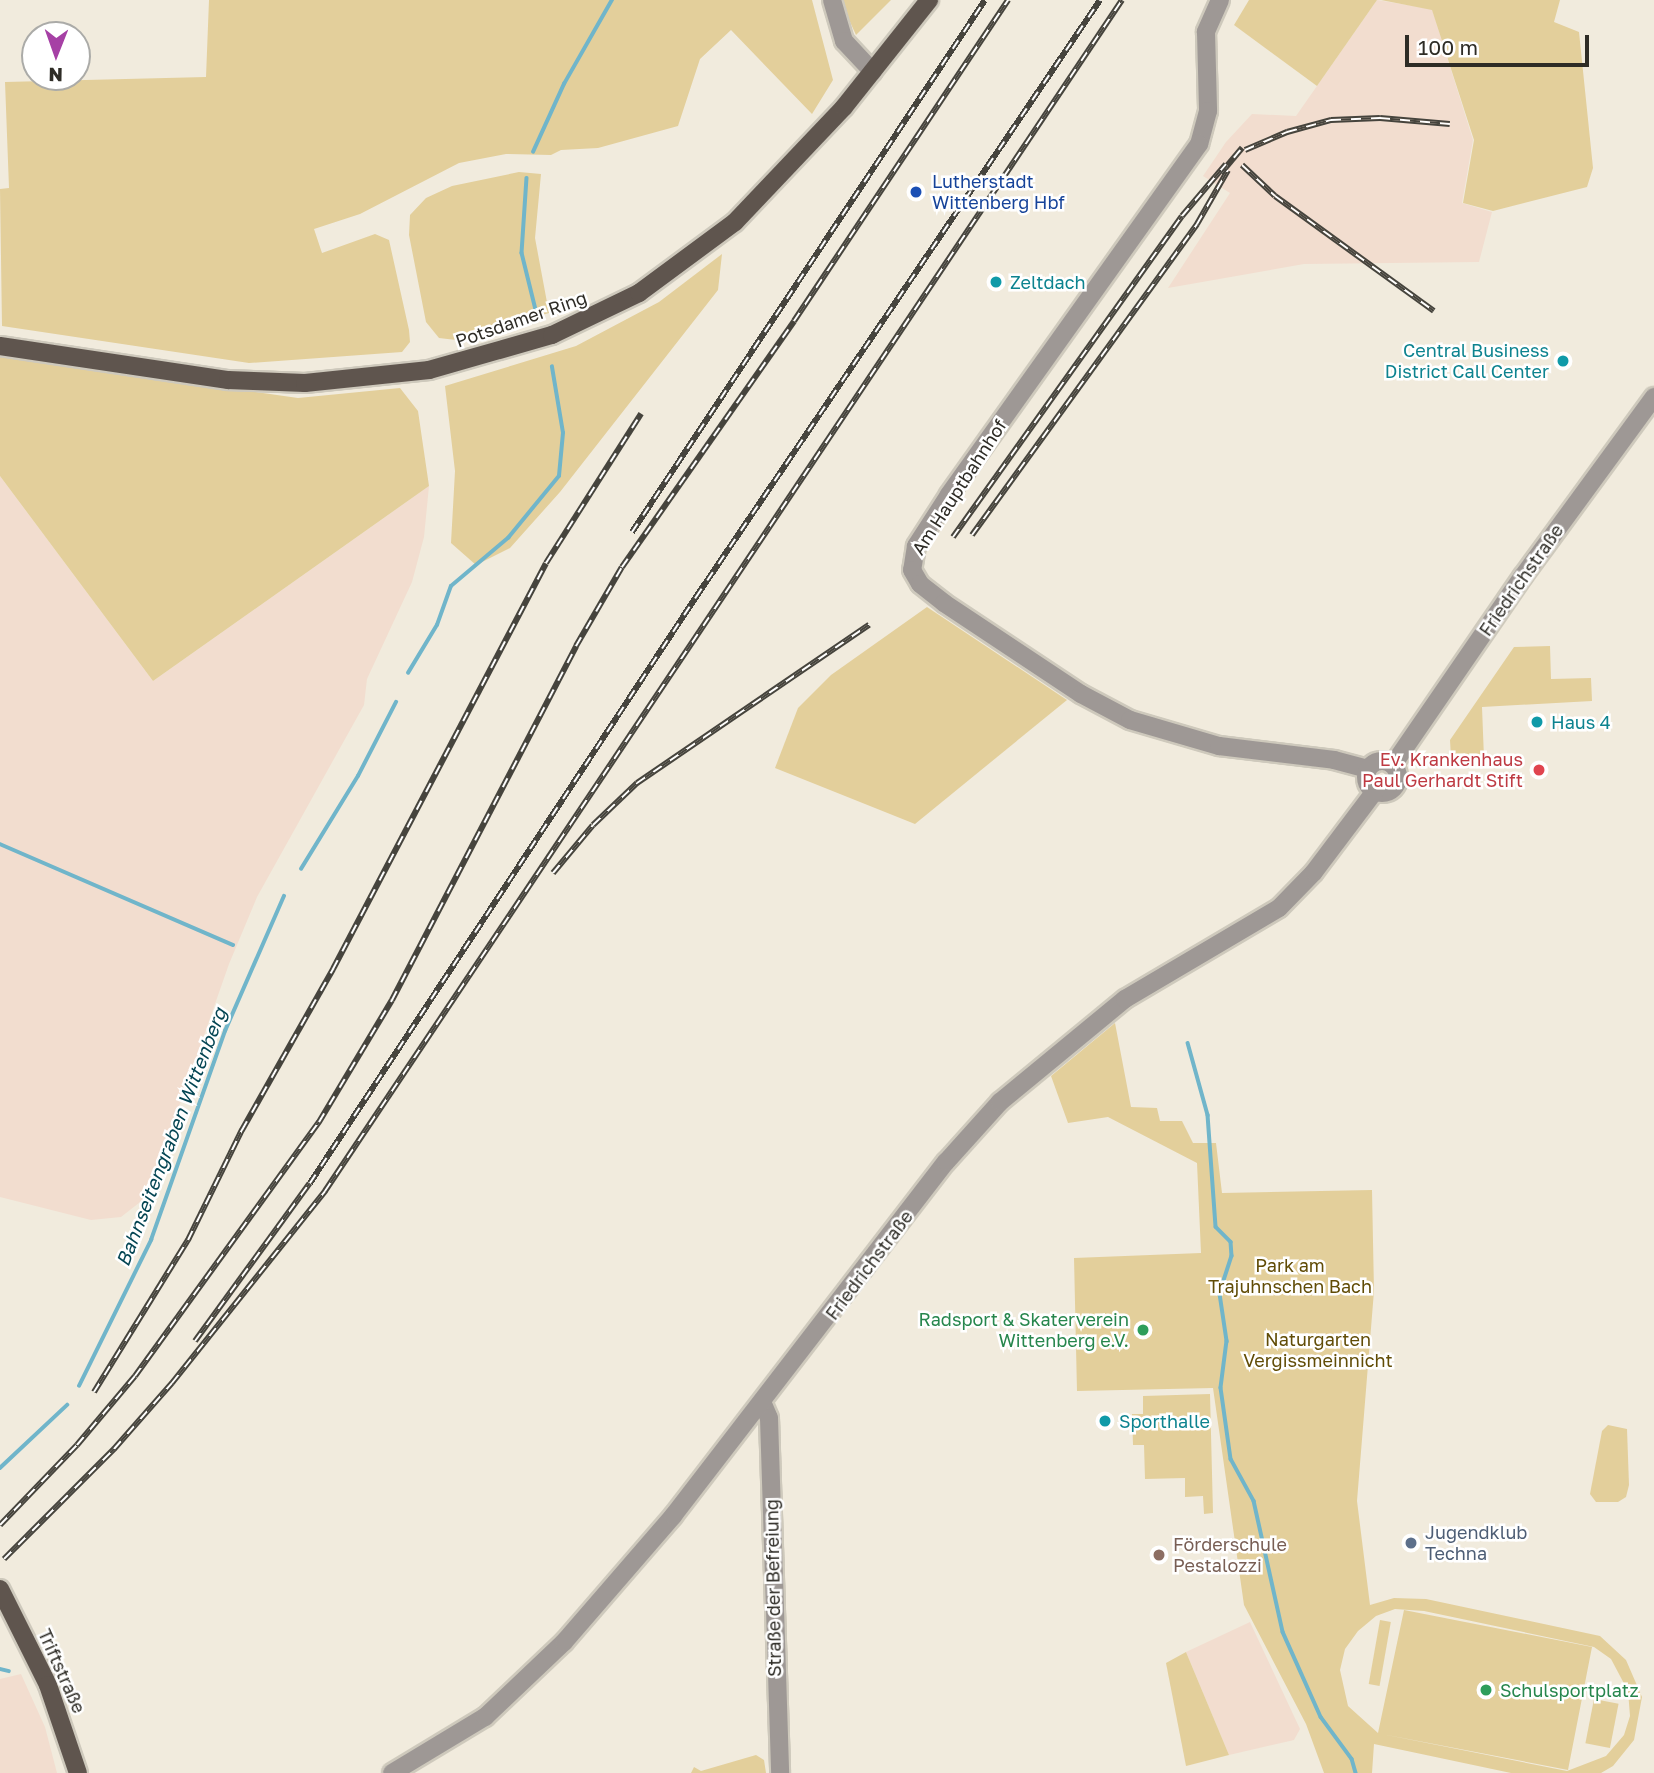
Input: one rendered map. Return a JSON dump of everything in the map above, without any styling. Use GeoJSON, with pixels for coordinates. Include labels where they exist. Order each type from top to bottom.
{"type":"FeatureCollection","features":[{"type":"Feature","properties":{"kind":"main road","name":"Potsdamer Ring"},"geometry":{"type":"LineString","coordinates":[[0,346],[274,383],[397,376],[514,348],[615,307],[693,257],[776,183],[873,72],[929,0]]}},
{"type":"Feature","properties":{"kind":"main road","name":"Triftstraße"},"geometry":{"type":"LineString","coordinates":[[4,1596],[58,1709],[78,1773]]}},
{"type":"Feature","properties":{"kind":"street"},"geometry":{"type":"LineString","coordinates":[[832,0],[844,41],[873,72]]}},
{"type":"Feature","properties":{"kind":"street","name":"Am Hauptbahnhof"},"geometry":{"type":"LineString","coordinates":[[1220,0],[1206,32],[1208,111],[1199,144],[950,495],[916,546],[912,570],[920,584],[944,603],[1081,694],[1130,720],[1219,746],[1335,760],[1368,769]]}},
{"type":"Feature","properties":{"kind":"street","name":"Friedrichstraße"},"geometry":{"type":"LineString","coordinates":[[392,1773],[461,1734],[528,1680],[632,1565],[763,1404],[986,1115],[1111,1009],[1279,908],[1314,872],[1375,791],[1387,793],[1396,786],[1398,773],[1393,765],[1523,576],[1654,397]]}},
{"type":"Feature","properties":{"kind":"street"},"geometry":{"type":"LineString","coordinates":[[1375,791],[1367,782],[1368,769],[1380,761],[1393,765]]}},
{"type":"Feature","properties":{"kind":"street","name":"Straße der Befreiung"},"geometry":{"type":"LineString","coordinates":[[763,1404],[769,1418],[780,1773]]}},
{"type":"Feature","properties":{"kind":"shaded area"},"geometry":{"type":"Polygon","coordinates":[[[1377,0],[1432,9],[1473,140],[1462,203],[1492,212],[1479,262],[1304,264],[1168,288],[1230,193],[1203,176],[1226,142],[1252,114],[1296,116],[1377,0]]]}},
{"type":"Feature","properties":{"kind":"shaded area"},"geometry":{"type":"Polygon","coordinates":[[[0,476],[153,681],[429,486],[424,537],[412,582],[367,679],[364,705],[257,897],[229,964],[156,1172],[144,1199],[121,1217],[91,1220],[0,1197],[0,476]]]}},
{"type":"Feature","properties":{"kind":"shaded area"},"geometry":{"type":"Polygon","coordinates":[[[1250,1622],[1300,1729],[1294,1740],[1229,1755],[1186,1652],[1250,1622]]]}},
{"type":"Feature","properties":{"kind":"shaded area"},"geometry":{"type":"Polygon","coordinates":[[[21,1674],[45,1727],[57,1773],[0,1773],[0,1679],[21,1674]]]}},
{"type":"Feature","properties":{"kind":"green space"},"geometry":{"type":"Polygon","coordinates":[[[209,0],[812,0],[833,80],[812,114],[731,30],[700,59],[678,126],[598,148],[561,150],[551,155],[506,154],[459,163],[360,214],[314,229],[322,253],[375,234],[389,240],[409,330],[410,342],[402,352],[249,363],[2,326],[0,189],[9,188],[5,82],[21,82],[21,91],[91,91],[91,80],[206,77],[209,0]]]}},
{"type":"Feature","properties":{"kind":"green space"},"geometry":{"type":"Polygon","coordinates":[[[840,0],[891,0],[856,35],[840,0]]]}},
{"type":"Feature","properties":{"kind":"green space"},"geometry":{"type":"Polygon","coordinates":[[[1249,0],[1377,0],[1317,86],[1234,25],[1249,0]]]}},
{"type":"Feature","properties":{"kind":"green space"},"geometry":{"type":"Polygon","coordinates":[[[1381,0],[1560,0],[1554,22],[1579,32],[1593,168],[1587,187],[1493,211],[1463,203],[1474,140],[1432,10],[1381,0]]]}},
{"type":"Feature","properties":{"kind":"green space"},"geometry":{"type":"Polygon","coordinates":[[[519,172],[541,174],[535,238],[549,313],[456,340],[439,338],[426,322],[409,235],[410,215],[426,198],[452,186],[519,172]]]}},
{"type":"Feature","properties":{"kind":"green space"},"geometry":{"type":"Polygon","coordinates":[[[722,254],[718,290],[560,492],[510,548],[476,565],[451,543],[455,471],[445,386],[576,346],[659,302],[722,254]]]}},
{"type":"Feature","properties":{"kind":"green space"},"geometry":{"type":"Polygon","coordinates":[[[0,356],[298,398],[400,388],[418,411],[429,486],[153,681],[0,476],[0,356]]]}},
{"type":"Feature","properties":{"kind":"green space"},"geometry":{"type":"Polygon","coordinates":[[[927,607],[1067,700],[915,824],[775,768],[798,708],[831,675],[927,607]]]}},
{"type":"Feature","properties":{"kind":"green space"},"geometry":{"type":"Polygon","coordinates":[[[1550,646],[1551,679],[1591,678],[1592,701],[1482,707],[1484,758],[1451,758],[1450,740],[1514,647],[1550,646]]]}},
{"type":"Feature","properties":{"kind":"green space","name":"Park am Trajuhnschen Bach"},"geometry":{"type":"Polygon","coordinates":[[[1115,1023],[1131,1107],[1157,1108],[1160,1121],[1182,1121],[1193,1143],[1216,1143],[1222,1193],[1372,1190],[1374,1291],[1357,1501],[1370,1605],[1394,1598],[1426,1599],[1600,1636],[1626,1660],[1642,1697],[1634,1740],[1613,1766],[1601,1773],[1511,1773],[1374,1744],[1372,1773],[1324,1773],[1306,1724],[1244,1605],[1213,1388],[1077,1391],[1074,1258],[1201,1253],[1197,1163],[1108,1117],[1068,1123],[1051,1076],[1115,1023]],[[1395,1609],[1376,1616],[1358,1631],[1345,1649],[1340,1670],[1348,1706],[1378,1733],[1404,1610],[1592,1647],[1568,1770],[1382,1734],[1567,1771],[1606,1756],[1624,1735],[1630,1716],[1628,1691],[1611,1659],[1594,1647],[1424,1611],[1395,1609]]]}},
{"type":"Feature","properties":{"kind":"green space"},"geometry":{"type":"Polygon","coordinates":[[[1210,1394],[1213,1513],[1204,1514],[1203,1496],[1185,1497],[1185,1478],[1145,1479],[1144,1445],[1133,1445],[1132,1414],[1143,1414],[1143,1396],[1210,1394]]]}},
{"type":"Feature","properties":{"kind":"green space"},"geometry":{"type":"Polygon","coordinates":[[[1608,1425],[1627,1429],[1629,1485],[1626,1497],[1618,1502],[1596,1502],[1590,1494],[1602,1431],[1608,1425]]]}},
{"type":"Feature","properties":{"kind":"green space"},"geometry":{"type":"Polygon","coordinates":[[[1380,1620],[1391,1622],[1380,1686],[1369,1684],[1380,1620]]]}},
{"type":"Feature","properties":{"kind":"green space"},"geometry":{"type":"Polygon","coordinates":[[[1186,1652],[1229,1755],[1186,1766],[1166,1663],[1186,1652]]]}},
{"type":"Feature","properties":{"kind":"green space"},"geometry":{"type":"Polygon","coordinates":[[[1594,1699],[1619,1704],[1610,1748],[1585,1743],[1594,1699]]]}},
{"type":"Feature","properties":{"kind":"green space"},"geometry":{"type":"Polygon","coordinates":[[[756,1755],[764,1760],[766,1773],[691,1773],[694,1767],[701,1771],[756,1755]]]}},
{"type":"Feature","properties":{"kind":"waterway","name":"Bahnseitengraben Wittenberg"},"geometry":{"type":"LineString","coordinates":[[533,152],[564,84],[612,0]]}},
{"type":"Feature","properties":{"kind":"waterway","name":"Bahnseitengraben Wittenberg"},"geometry":{"type":"LineString","coordinates":[[527,178],[522,253],[536,310]]}},
{"type":"Feature","properties":{"kind":"waterway","name":"Bahnseitengraben Wittenberg"},"geometry":{"type":"LineString","coordinates":[[408,673],[437,625],[451,586],[508,538],[559,476],[563,433],[552,367]]}},
{"type":"Feature","properties":{"kind":"waterway","name":"Bahnseitengraben Wittenberg"},"geometry":{"type":"LineString","coordinates":[[301,869],[358,776],[396,702]]}},
{"type":"Feature","properties":{"kind":"waterway"},"geometry":{"type":"LineString","coordinates":[[0,844],[233,945]]}},
{"type":"Feature","properties":{"kind":"waterway","name":"Bahnseitengraben Wittenberg"},"geometry":{"type":"LineString","coordinates":[[79,1386],[151,1240],[225,1031],[284,896]]}},
{"type":"Feature","properties":{"kind":"waterway"},"geometry":{"type":"LineString","coordinates":[[1188,1043],[1208,1115],[1216,1227],[1231,1242],[1232,1256],[1220,1294],[1227,1341],[1221,1388],[1231,1459],[1254,1501],[1283,1632],[1321,1717],[1352,1759],[1356,1773]]}},
{"type":"Feature","properties":{"kind":"waterway","name":"Bahnseitengraben Wittenberg"},"geometry":{"type":"LineString","coordinates":[[0,1468],[67,1405]]}},
{"type":"Feature","properties":{"kind":"waterway","name":"Bahnseitengraben Wittenberg"},"geometry":{"type":"LineString","coordinates":[[0,1669],[9,1671]]}},
{"type":"Feature","properties":{"kind":"railway"},"geometry":{"type":"LineString","coordinates":[[632,532],[985,0]]}},
{"type":"Feature","properties":{"kind":"railway"},"geometry":{"type":"LineString","coordinates":[[0,1525],[77,1445],[135,1376],[319,1122],[392,1000],[576,646],[622,567],[794,321],[1008,0]]}},
{"type":"Feature","properties":{"kind":"railway"},"geometry":{"type":"LineString","coordinates":[[195,1341],[310,1183],[696,597],[1100,0]]}},
{"type":"Feature","properties":{"kind":"railway"},"geometry":{"type":"LineString","coordinates":[[4,1559],[114,1449],[172,1383],[325,1191],[1122,0]]}},
{"type":"Feature","properties":{"kind":"railway"},"geometry":{"type":"LineString","coordinates":[[1245,150],[1287,132],[1331,120],[1380,118],[1450,124]]}},
{"type":"Feature","properties":{"kind":"railway"},"geometry":{"type":"LineString","coordinates":[[1221,173],[1242,148]]}},
{"type":"Feature","properties":{"kind":"railway"},"geometry":{"type":"LineString","coordinates":[[953,537],[1182,216],[1226,164]]}},
{"type":"Feature","properties":{"kind":"railway"},"geometry":{"type":"LineString","coordinates":[[1242,165],[1275,196],[1434,311]]}},
{"type":"Feature","properties":{"kind":"railway"},"geometry":{"type":"LineString","coordinates":[[972,535],[1197,224],[1228,170]]}},
{"type":"Feature","properties":{"kind":"railway"},"geometry":{"type":"LineString","coordinates":[[94,1392],[188,1240],[242,1130],[333,969],[546,563],[641,414]]}},
{"type":"Feature","properties":{"kind":"railway"},"geometry":{"type":"LineString","coordinates":[[553,873],[593,825],[637,783],[869,625]]}},
{"type":"Feature","properties":{"kind":"place","name":"Lutherstadt Wittenberg Hbf"},"geometry":{"type":"Point","coordinates":[916,192]}},
{"type":"Feature","properties":{"kind":"place","name":"Zeltdach"},"geometry":{"type":"Point","coordinates":[996,282]}},
{"type":"Feature","properties":{"kind":"place","name":"Central Business District Call Center"},"geometry":{"type":"Point","coordinates":[1563,361]}},
{"type":"Feature","properties":{"kind":"place","name":"Haus 4"},"geometry":{"type":"Point","coordinates":[1537,722]}},
{"type":"Feature","properties":{"kind":"place","name":"Ev. Krankenhaus Paul Gerhardt Stift"},"geometry":{"type":"Point","coordinates":[1539,770]}},
{"type":"Feature","properties":{"kind":"place","name":"Radsport & Skaterverein Wittenberg e.V."},"geometry":{"type":"Point","coordinates":[1143,1330]}},
{"type":"Feature","properties":{"kind":"place","name":"Sporthalle"},"geometry":{"type":"Point","coordinates":[1105,1421]}},
{"type":"Feature","properties":{"kind":"place","name":"Jugendklub Techna"},"geometry":{"type":"Point","coordinates":[1411,1543]}},
{"type":"Feature","properties":{"kind":"place","name":"Förderschule Pestalozzi"},"geometry":{"type":"Point","coordinates":[1159,1555]}},
{"type":"Feature","properties":{"kind":"place","name":"Schulsportplatz"},"geometry":{"type":"Point","coordinates":[1486,1690]}},
{"type":"Feature","properties":{"kind":"park label","name":"Naturgarten Vergissmeinnicht"},"geometry":{"type":"Point","coordinates":[1318,1350]}}]}
